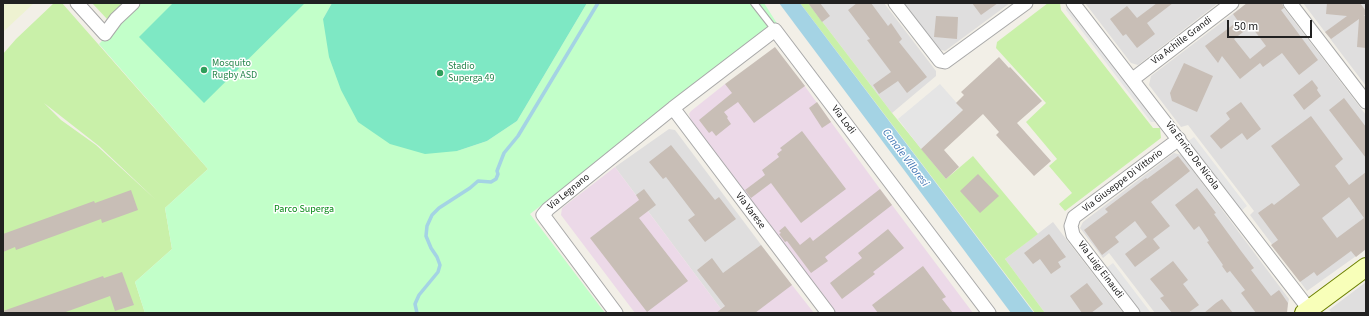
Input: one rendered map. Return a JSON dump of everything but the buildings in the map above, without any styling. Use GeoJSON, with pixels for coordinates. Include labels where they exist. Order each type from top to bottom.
{"type":"FeatureCollection","features":[{"type":"Feature","properties":{"kind":"street"},"geometry":{"type":"LineString","coordinates":[[77,3],[105,34],[116,19],[132,3]]}},
{"type":"Feature","properties":{"kind":"street"},"geometry":{"type":"LineString","coordinates":[[895,3],[940,62],[945,62],[1026,3]]}},
{"type":"Feature","properties":{"kind":"street","name":"Via Enrico De Nicola"},"geometry":{"type":"LineString","coordinates":[[1074,3],[1179,139],[1309,312]]}},
{"type":"Feature","properties":{"kind":"street","name":"Via Achille Grandi"},"geometry":{"type":"LineString","coordinates":[[1133,79],[1232,3]]}},
{"type":"Feature","properties":{"kind":"street"},"geometry":{"type":"LineString","coordinates":[[1290,3],[1366,102]]}},
{"type":"Feature","properties":{"kind":"street"},"geometry":{"type":"LineString","coordinates":[[673,108],[775,30]]}},
{"type":"Feature","properties":{"kind":"street","name":"Via Lodi"},"geometry":{"type":"LineString","coordinates":[[775,30],[989,313]]}},
{"type":"Feature","properties":{"kind":"street","name":"Via Legnano"},"geometry":{"type":"LineString","coordinates":[[616,313],[543,215],[548,209],[673,108]]}},
{"type":"Feature","properties":{"kind":"street","name":"Via Varese"},"geometry":{"type":"LineString","coordinates":[[673,108],[828,313]]}},
{"type":"Feature","properties":{"kind":"street","name":"Via Giuseppe Di Vittorio"},"geometry":{"type":"LineString","coordinates":[[1071,226],[1074,217],[1179,139]]}},
{"type":"Feature","properties":{"kind":"street","name":"Via Luigi Einaudi"},"geometry":{"type":"LineString","coordinates":[[1071,226],[1073,235],[1133,313]]}},
{"type":"Feature","properties":{"kind":"street"},"geometry":{"type":"LineString","coordinates":[[1309,312],[1366,267]]}},
{"type":"Feature","properties":{"kind":"lane"},"geometry":{"type":"LineString","coordinates":[[754,3],[775,30]]}},
{"type":"Feature","properties":{"kind":"shaded area"},"geometry":{"type":"Polygon","coordinates":[[[808,3],[884,3],[936,71],[936,76],[892,113],[808,3]]]}},
{"type":"Feature","properties":{"kind":"shaded area"},"geometry":{"type":"Polygon","coordinates":[[[903,3],[1010,3],[945,51],[938,49],[903,3]]]}},
{"type":"Feature","properties":{"kind":"shaded area"},"geometry":{"type":"Polygon","coordinates":[[[1085,3],[1218,3],[1138,65],[1131,63],[1085,3]]]}},
{"type":"Feature","properties":{"kind":"shaded area"},"geometry":{"type":"Polygon","coordinates":[[[1247,3],[1280,3],[1366,115],[1366,249],[1307,291],[1250,215],[1254,211],[1188,125],[1181,127],[1149,85],[1151,76],[1247,3]]]}},
{"type":"Feature","properties":{"kind":"shaded area"},"geometry":{"type":"Polygon","coordinates":[[[1303,3],[1366,3],[1366,86],[1325,32],[1303,3]]]}},
{"type":"Feature","properties":{"kind":"shaded area"},"geometry":{"type":"Polygon","coordinates":[[[1067,4],[1157,122],[1151,122],[1066,10],[1067,4]]]}},
{"type":"Feature","properties":{"kind":"shaded area"},"geometry":{"type":"Polygon","coordinates":[[[801,81],[973,313],[836,313],[691,121],[689,114],[691,111],[725,84],[801,81]]]}},
{"type":"Feature","properties":{"kind":"shaded area"},"geometry":{"type":"Polygon","coordinates":[[[940,84],[963,110],[921,149],[898,119],[940,84]]]}},
{"type":"Feature","properties":{"kind":"shaded area"},"geometry":{"type":"Polygon","coordinates":[[[669,129],[675,130],[777,266],[721,309],[615,167],[669,129]]]}},
{"type":"Feature","properties":{"kind":"shaded area"},"geometry":{"type":"Polygon","coordinates":[[[1194,137],[1247,206],[1241,211],[1187,142],[1194,137]]]}},
{"type":"Feature","properties":{"kind":"shaded area"},"geometry":{"type":"Polygon","coordinates":[[[1174,153],[1181,155],[1289,299],[1286,313],[1155,313],[1109,253],[1103,258],[1080,228],[1083,222],[1174,153]]]}},
{"type":"Feature","properties":{"kind":"shaded area"},"geometry":{"type":"Polygon","coordinates":[[[615,167],[721,309],[777,266],[814,313],[635,313],[561,215],[562,208],[615,167]]]}},
{"type":"Feature","properties":{"kind":"shaded area"},"geometry":{"type":"Polygon","coordinates":[[[1053,222],[1123,313],[1045,313],[1005,259],[1053,222]]]}},
{"type":"Feature","properties":{"kind":"shaded area"},"geometry":{"type":"Polygon","coordinates":[[[1113,263],[1151,313],[1140,313],[1106,268],[1113,263]]]}},
{"type":"Feature","properties":{"kind":"shaded area"},"geometry":{"type":"Polygon","coordinates":[[[1366,282],[1366,313],[1332,313],[1329,310],[1366,282]]]}},
{"type":"Feature","properties":{"kind":"green space"},"geometry":{"type":"Polygon","coordinates":[[[3,3],[34,3],[3,32],[3,3]]]}},
{"type":"Feature","properties":{"kind":"green space"},"geometry":{"type":"Polygon","coordinates":[[[54,3],[62,3],[208,169],[165,208],[172,249],[135,282],[145,313],[3,313],[3,54],[16,39],[54,3]],[[44,103],[61,120],[96,145],[156,200],[99,146],[44,103]]]}},
{"type":"Feature","properties":{"kind":"green space"},"geometry":{"type":"Polygon","coordinates":[[[92,3],[124,3],[107,19],[92,3]]]}},
{"type":"Feature","properties":{"kind":"green space","name":"Parco Superga"},"geometry":{"type":"Polygon","coordinates":[[[140,3],[332,3],[323,19],[457,151],[487,141],[517,121],[587,3],[764,3],[778,25],[760,36],[530,214],[605,313],[145,313],[135,282],[172,249],[165,208],[208,169],[99,44],[140,3]]]}},
{"type":"Feature","properties":{"kind":"green space","name":"Mosquito Rugby ASD"},"geometry":{"type":"Polygon","coordinates":[[[173,3],[305,3],[204,103],[139,37],[173,3]]]}},
{"type":"Feature","properties":{"kind":"green space","name":"Stadio Superga 49"},"geometry":{"type":"Polygon","coordinates":[[[332,3],[587,3],[517,121],[487,141],[457,151],[425,154],[390,144],[358,122],[341,90],[329,57],[323,19],[332,3]]]}},
{"type":"Feature","properties":{"kind":"green space"},"geometry":{"type":"Polygon","coordinates":[[[800,3],[808,3],[892,113],[946,179],[973,156],[1038,234],[1005,259],[1045,313],[1035,313],[800,3]]]}},
{"type":"Feature","properties":{"kind":"green space"},"geometry":{"type":"Polygon","coordinates":[[[1048,3],[1060,3],[1061,10],[1153,128],[1160,128],[1161,138],[1065,211],[1059,204],[1072,193],[1049,166],[1057,159],[1026,122],[1046,103],[996,48],[997,42],[1048,3]]]}},
{"type":"Feature","properties":{"kind":"water","name":"Canale Villoresi"},"geometry":{"type":"Polygon","coordinates":[[[779,3],[800,3],[1034,313],[1011,313],[779,3]]]}},
{"type":"Feature","properties":{"kind":"waterway"},"geometry":{"type":"LineString","coordinates":[[417,313],[415,304],[419,295],[438,272],[440,265],[426,236],[427,226],[432,215],[439,208],[470,188],[478,181],[491,182],[496,179],[498,174],[497,171],[504,153],[518,136],[598,3]]}},
{"type":"Feature","properties":{"kind":"place","name":"Mosquito Rugby ASD"},"geometry":{"type":"Point","coordinates":[204,70]}},
{"type":"Feature","properties":{"kind":"place","name":"Stadio Superga 49"},"geometry":{"type":"Point","coordinates":[440,73]}}]}
